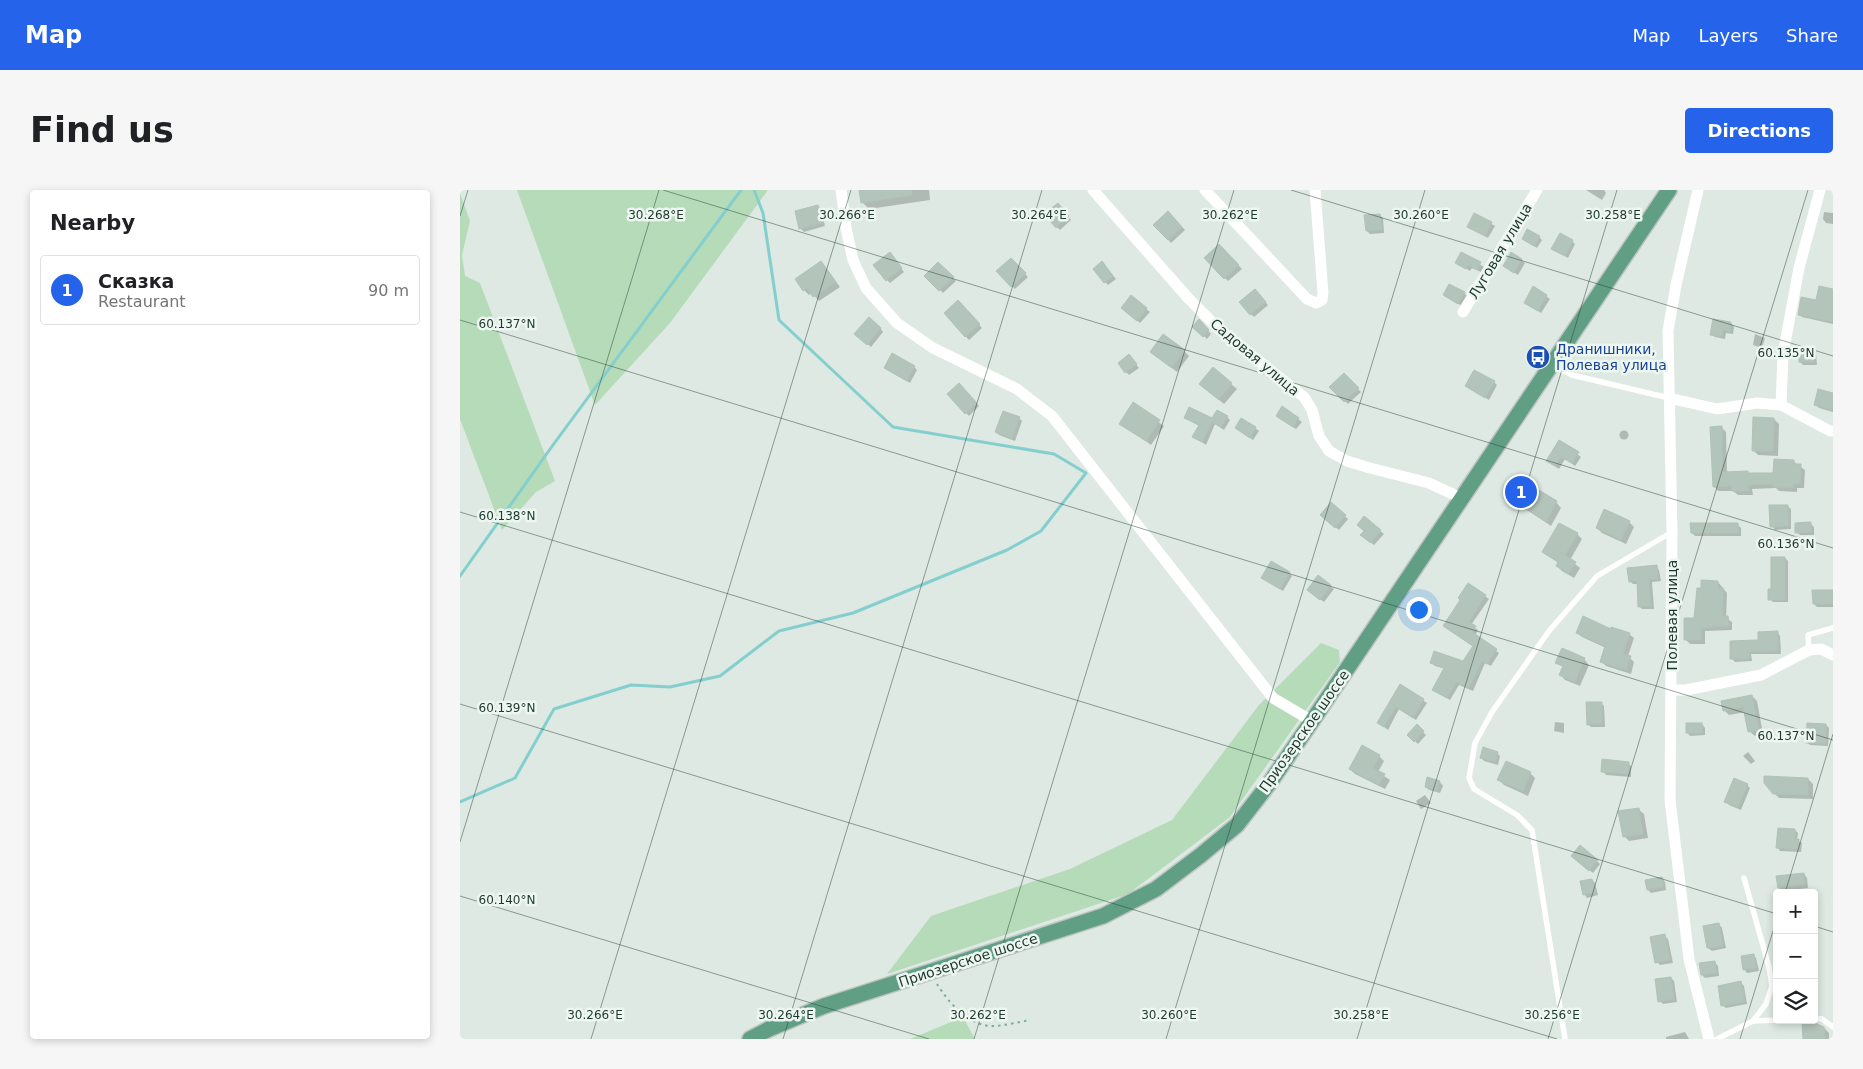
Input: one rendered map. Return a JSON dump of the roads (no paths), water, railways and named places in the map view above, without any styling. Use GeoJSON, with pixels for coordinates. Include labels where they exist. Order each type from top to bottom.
{"type":"FeatureCollection","features":[{"type":"Feature","properties":{"kind":"main road","name":"Приозерское шоссе"},"geometry":{"type":"LineString","coordinates":[[750,1039],[824,1006],[1103,916],[1156,888],[1201,855],[1237,825],[1271,781],[1312,721],[1669,190]]}},
{"type":"Feature","properties":{"kind":"street"},"geometry":{"type":"LineString","coordinates":[[842,190],[846,228],[853,260],[866,288],[897,323],[933,348],[1017,388],[1052,416],[1273,698],[1312,721]]}},
{"type":"Feature","properties":{"kind":"street","name":"Садовая улица"},"geometry":{"type":"LineString","coordinates":[[1093,190],[1189,299],[1219,329],[1304,398],[1312,410],[1319,436],[1329,451],[1347,461],[1362,466],[1446,489],[1461,498]]}},
{"type":"Feature","properties":{"kind":"street"},"geometry":{"type":"LineString","coordinates":[[1205,190],[1306,299],[1316,303],[1322,300],[1323,294],[1315,190]]}},
{"type":"Feature","properties":{"kind":"street","name":"Луговая улица"},"geometry":{"type":"LineString","coordinates":[[1463,312],[1537,190]]}},
{"type":"Feature","properties":{"kind":"street","name":"Полевая улица"},"geometry":{"type":"LineString","coordinates":[[1698,190],[1676,285],[1668,331],[1672,532],[1670,800],[1689,959],[1709,1039]]}},
{"type":"Feature","properties":{"kind":"street"},"geometry":{"type":"LineString","coordinates":[[1782,405],[1783,354],[1799,268],[1820,190]]}},
{"type":"Feature","properties":{"kind":"street"},"geometry":{"type":"LineString","coordinates":[[1669,398],[1717,408],[1757,403],[1782,405],[1833,431]]}},
{"type":"Feature","properties":{"kind":"street"},"geometry":{"type":"LineString","coordinates":[[1672,690],[1686,690],[1761,675],[1809,650],[1822,649],[1833,656]]}},
{"type":"Feature","properties":{"kind":"lane"},"geometry":{"type":"LineString","coordinates":[[1552,365],[1572,375],[1669,398]]}},
{"type":"Feature","properties":{"kind":"lane"},"geometry":{"type":"LineString","coordinates":[[1564,1039],[1532,830],[1517,815],[1474,789],[1469,778],[1475,744],[1492,712],[1549,631],[1597,576],[1672,532]]}},
{"type":"Feature","properties":{"kind":"lane"},"geometry":{"type":"LineString","coordinates":[[1809,650],[1808,635],[1833,628]]}},
{"type":"Feature","properties":{"kind":"lane"},"geometry":{"type":"LineString","coordinates":[[1744,878],[1769,967],[1772,986],[1766,1004],[1754,1021]]}},
{"type":"Feature","properties":{"kind":"lane"},"geometry":{"type":"LineString","coordinates":[[1818,1018],[1822,1019],[1833,1027]]}},
{"type":"Feature","properties":{"kind":"lane"},"geometry":{"type":"LineString","coordinates":[[1717,1039],[1754,1021],[1773,1020]]}},
{"type":"Feature","properties":{"kind":"waterway"},"geometry":{"type":"LineString","coordinates":[[460,576],[553,445],[741,190]]}},
{"type":"Feature","properties":{"kind":"waterway"},"geometry":{"type":"LineString","coordinates":[[460,802],[515,778],[554,709],[631,685],[670,687],[720,676],[779,631],[853,613],[1007,550],[1041,531],[1086,473],[1054,454],[893,427],[779,320],[763,213],[754,190]]}},
{"type":"Feature","properties":{"kind":"place","name":"Дранишники, Полевая улица"},"geometry":{"type":"Point","coordinates":[1538,357]}},
{"type":"Feature","properties":{"kind":"place","name":"Сказка"},"geometry":{"type":"Point","coordinates":[1521,492]}}]}
